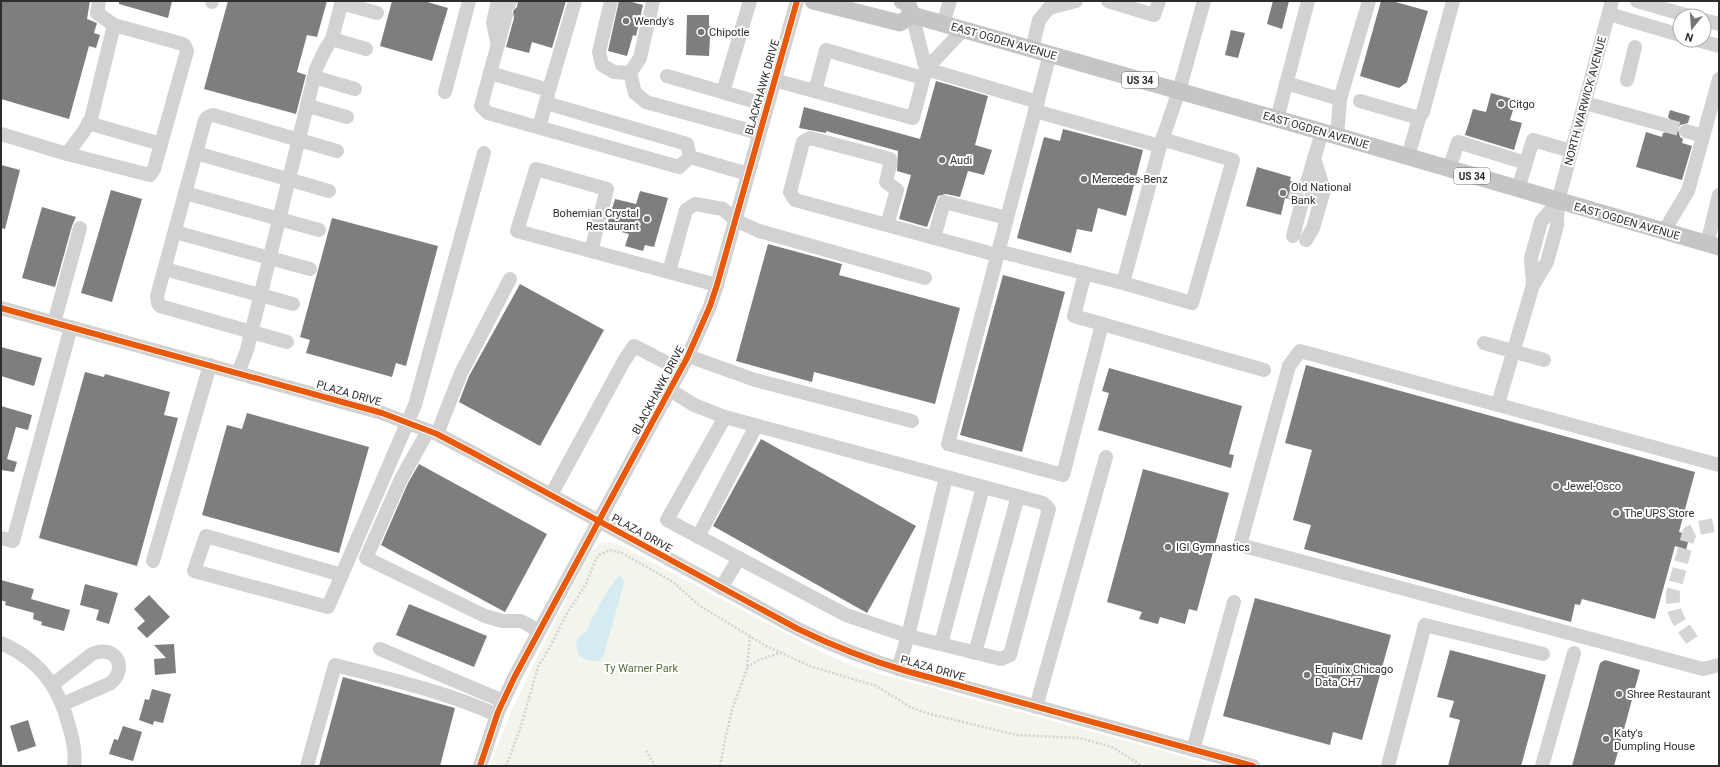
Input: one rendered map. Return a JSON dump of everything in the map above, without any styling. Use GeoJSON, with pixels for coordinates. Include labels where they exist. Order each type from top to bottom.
{"type":"FeatureCollection","features":[{"type":"Feature","properties":{"kind":"main road"},"geometry":{"type":"LineString","coordinates":[[813,1],[900,23],[912,15],[907,2],[902,1]]}},
{"type":"Feature","properties":{"kind":"main road","name":"EAST OGDEN AVENUE"},"geometry":{"type":"LineString","coordinates":[[912,15],[1713,245]]}},
{"type":"Feature","properties":{"kind":"street"},"geometry":{"type":"LineString","coordinates":[[1,134],[67,154],[150,175],[154,169],[187,48],[183,44],[114,25],[97,13],[99,1]]}},
{"type":"Feature","properties":{"kind":"street"},"geometry":{"type":"LineString","coordinates":[[445,92],[469,1]]}},
{"type":"Feature","properties":{"kind":"street"},"geometry":{"type":"LineString","coordinates":[[539,127],[575,1]]}},
{"type":"Feature","properties":{"kind":"street"},"geometry":{"type":"LineString","coordinates":[[611,1],[599,52],[602,65],[614,72],[630,73]]}},
{"type":"Feature","properties":{"kind":"street"},"geometry":{"type":"LineString","coordinates":[[653,1],[640,58],[630,73],[635,93],[646,102],[759,133]]}},
{"type":"Feature","properties":{"kind":"street"},"geometry":{"type":"LineString","coordinates":[[723,92],[750,1]]}},
{"type":"Feature","properties":{"kind":"street","name":"BLACKHAWK DRIVE"},"geometry":{"type":"LineString","coordinates":[[480,766],[497,715],[515,676],[688,356],[707,312],[717,285],[797,1]]}},
{"type":"Feature","properties":{"kind":"street"},"geometry":{"type":"LineString","coordinates":[[944,24],[950,1]]}},
{"type":"Feature","properties":{"kind":"street"},"geometry":{"type":"LineString","coordinates":[[1032,49],[1039,20],[1049,8],[1076,1]]}},
{"type":"Feature","properties":{"kind":"street"},"geometry":{"type":"LineString","coordinates":[[1108,1],[1154,15],[1159,1]]}},
{"type":"Feature","properties":{"kind":"street"},"geometry":{"type":"LineString","coordinates":[[1123,283],[1161,142],[1179,91],[1204,1]]}},
{"type":"Feature","properties":{"kind":"street"},"geometry":{"type":"LineString","coordinates":[[1277,119],[1308,1]]}},
{"type":"Feature","properties":{"kind":"street"},"geometry":{"type":"LineString","coordinates":[[1319,172],[1306,186],[1300,179],[1330,134],[1369,1]]}},
{"type":"Feature","properties":{"kind":"street"},"geometry":{"type":"LineString","coordinates":[[1408,157],[1419,118],[1423,112],[1453,1]]}},
{"type":"Feature","properties":{"kind":"street"},"geometry":{"type":"LineString","coordinates":[[1637,1],[1672,11]]}},
{"type":"Feature","properties":{"kind":"street"},"geometry":{"type":"LineString","coordinates":[[238,373],[248,350],[314,77],[325,50],[332,39],[342,2],[376,13]]}},
{"type":"Feature","properties":{"kind":"street"},"geometry":{"type":"LineString","coordinates":[[506,5],[493,22],[497,46],[481,106],[488,113],[679,167],[690,157]]}},
{"type":"Feature","properties":{"kind":"street"},"geometry":{"type":"LineString","coordinates":[[1610,8],[1672,32]]}},
{"type":"Feature","properties":{"kind":"street","name":"NORTH WARWICK AVENUE"},"geometry":{"type":"LineString","coordinates":[[1558,201],[1610,8]]}},
{"type":"Feature","properties":{"kind":"street"},"geometry":{"type":"LineString","coordinates":[[774,80],[913,118],[924,74],[912,15]]}},
{"type":"Feature","properties":{"kind":"street"},"geometry":{"type":"LineString","coordinates":[[67,154],[91,119],[114,25]]}},
{"type":"Feature","properties":{"kind":"street"},"geometry":{"type":"LineString","coordinates":[[924,74],[963,30]]}},
{"type":"Feature","properties":{"kind":"street"},"geometry":{"type":"LineString","coordinates":[[332,39],[366,49]]}},
{"type":"Feature","properties":{"kind":"street"},"geometry":{"type":"LineString","coordinates":[[1627,80],[1635,47]]}},
{"type":"Feature","properties":{"kind":"street"},"geometry":{"type":"LineString","coordinates":[[815,91],[826,50],[924,74],[1161,142],[1234,160],[1192,303],[1085,273],[934,238],[795,200],[790,192],[803,142],[810,138],[890,159],[886,182],[897,190],[887,225]]}},
{"type":"Feature","properties":{"kind":"street"},"geometry":{"type":"LineString","coordinates":[[1050,54],[948,444],[1063,475],[1102,324]]}},
{"type":"Feature","properties":{"kind":"street"},"geometry":{"type":"LineString","coordinates":[[490,73],[547,96],[687,144],[690,157]]}},
{"type":"Feature","properties":{"kind":"street"},"geometry":{"type":"LineString","coordinates":[[667,76],[767,105]]}},
{"type":"Feature","properties":{"kind":"street"},"geometry":{"type":"LineString","coordinates":[[314,77],[355,89]]}},
{"type":"Feature","properties":{"kind":"street"},"geometry":{"type":"LineString","coordinates":[[1664,231],[1688,191],[1719,79]]}},
{"type":"Feature","properties":{"kind":"street"},"geometry":{"type":"LineString","coordinates":[[1286,84],[1340,99]]}},
{"type":"Feature","properties":{"kind":"street"},"geometry":{"type":"LineString","coordinates":[[1360,101],[1419,118]]}},
{"type":"Feature","properties":{"kind":"street"},"geometry":{"type":"LineString","coordinates":[[1584,103],[1665,125]]}},
{"type":"Feature","properties":{"kind":"street"},"geometry":{"type":"LineString","coordinates":[[308,106],[347,117]]}},
{"type":"Feature","properties":{"kind":"street"},"geometry":{"type":"LineString","coordinates":[[287,342],[160,306],[158,303],[158,296],[165,269],[205,120],[210,116],[338,151]]}},
{"type":"Feature","properties":{"kind":"street"},"geometry":{"type":"LineString","coordinates":[[88,123],[161,144]]}},
{"type":"Feature","properties":{"kind":"street"},"geometry":{"type":"LineString","coordinates":[[1686,131],[1703,136]]}},
{"type":"Feature","properties":{"kind":"street"},"geometry":{"type":"LineString","coordinates":[[1518,189],[1533,140],[1571,151]]}},
{"type":"Feature","properties":{"kind":"street"},"geometry":{"type":"LineString","coordinates":[[1449,169],[1458,142],[1526,163]]}},
{"type":"Feature","properties":{"kind":"street"},"geometry":{"type":"LineString","coordinates":[[196,153],[329,191]]}},
{"type":"Feature","properties":{"kind":"street"},"geometry":{"type":"LineString","coordinates":[[342,575],[206,536],[194,571],[328,607],[342,575],[407,423],[415,405],[484,153]]}},
{"type":"Feature","properties":{"kind":"street"},"geometry":{"type":"LineString","coordinates":[[690,157],[748,174]]}},
{"type":"Feature","properties":{"kind":"street"},"geometry":{"type":"LineString","coordinates":[[1302,202],[1296,237],[1313,228],[1324,190],[1314,158]]}},
{"type":"Feature","properties":{"kind":"street"},"geometry":{"type":"LineString","coordinates":[[591,251],[607,188],[536,169],[517,231],[668,272],[717,285]]}},
{"type":"Feature","properties":{"kind":"street"},"geometry":{"type":"LineString","coordinates":[[186,193],[319,230]]}},
{"type":"Feature","properties":{"kind":"street"},"geometry":{"type":"LineString","coordinates":[[1713,245],[1719,195]]}},
{"type":"Feature","properties":{"kind":"street"},"geometry":{"type":"LineString","coordinates":[[1498,404],[1533,285],[1531,258],[1542,222],[1558,201]]}},
{"type":"Feature","properties":{"kind":"street"},"geometry":{"type":"LineString","coordinates":[[934,238],[944,202],[1007,218]]}},
{"type":"Feature","properties":{"kind":"street"},"geometry":{"type":"LineString","coordinates":[[668,272],[686,210],[695,204],[723,210],[735,220],[759,231],[925,278]]}},
{"type":"Feature","properties":{"kind":"street"},"geometry":{"type":"LineString","coordinates":[[54,323],[80,228]]}},
{"type":"Feature","properties":{"kind":"street"},"geometry":{"type":"LineString","coordinates":[[175,232],[310,269]]}},
{"type":"Feature","properties":{"kind":"street"},"geometry":{"type":"LineString","coordinates":[[165,269],[293,304]]}},
{"type":"Feature","properties":{"kind":"street"},"geometry":{"type":"LineString","coordinates":[[1085,273],[1074,316],[1264,370]]}},
{"type":"Feature","properties":{"kind":"street"},"geometry":{"type":"LineString","coordinates":[[510,279],[461,373],[432,433],[400,479],[366,558],[485,616],[502,621],[521,621],[539,631]]}},
{"type":"Feature","properties":{"kind":"street","name":"PLAZA DRIVE"},"geometry":{"type":"LineString","coordinates":[[1,308],[354,405],[407,423],[432,433],[551,495],[721,588],[798,629],[832,645],[898,668],[1253,766]]}},
{"type":"Feature","properties":{"kind":"street"},"geometry":{"type":"LineString","coordinates":[[7,540],[71,328]]}},
{"type":"Feature","properties":{"kind":"street"},"geometry":{"type":"LineString","coordinates":[[1484,342],[1544,360]]}},
{"type":"Feature","properties":{"kind":"street"},"geometry":{"type":"LineString","coordinates":[[551,495],[624,361],[634,346],[680,370]]}},
{"type":"Feature","properties":{"kind":"street"},"geometry":{"type":"LineString","coordinates":[[1719,465],[1300,350],[1289,366],[1240,545],[1703,669],[1719,665]]}},
{"type":"Feature","properties":{"kind":"street"},"geometry":{"type":"LineString","coordinates":[[688,356],[755,380],[912,421]]}},
{"type":"Feature","properties":{"kind":"street"},"geometry":{"type":"LineString","coordinates":[[153,561],[210,365]]}},
{"type":"Feature","properties":{"kind":"street"},"geometry":{"type":"LineString","coordinates":[[670,390],[694,405],[725,418],[1043,503],[1049,509],[1010,655],[1001,659],[908,636],[846,616],[667,520],[725,418]]}},
{"type":"Feature","properties":{"kind":"street"},"geometry":{"type":"LineString","coordinates":[[698,537],[756,426]]}},
{"type":"Feature","properties":{"kind":"street"},"geometry":{"type":"LineString","coordinates":[[1036,707],[1106,457]]}},
{"type":"Feature","properties":{"kind":"street"},"geometry":{"type":"LineString","coordinates":[[898,668],[908,636],[946,477]]}},
{"type":"Feature","properties":{"kind":"street"},"geometry":{"type":"LineString","coordinates":[[941,644],[983,487]]}},
{"type":"Feature","properties":{"kind":"street"},"geometry":{"type":"LineString","coordinates":[[975,652],[1018,496]]}},
{"type":"Feature","properties":{"kind":"street"},"geometry":{"type":"LineString","coordinates":[[721,588],[739,558]]}},
{"type":"Feature","properties":{"kind":"street"},"geometry":{"type":"LineString","coordinates":[[1194,750],[1234,602]]}},
{"type":"Feature","properties":{"kind":"street"},"geometry":{"type":"LineString","coordinates":[[1388,766],[1425,625],[1543,654]]}},
{"type":"Feature","properties":{"kind":"street"},"geometry":{"type":"LineString","coordinates":[[1,643],[21,652],[32,661],[42,671],[52,685],[63,704],[74,745],[74,766]]}},
{"type":"Feature","properties":{"kind":"street"},"geometry":{"type":"LineString","coordinates":[[380,649],[503,701]]}},
{"type":"Feature","properties":{"kind":"street"},"geometry":{"type":"LineString","coordinates":[[52,685],[98,651],[106,651],[113,654],[118,659],[120,671],[117,678],[111,683],[63,704]]}},
{"type":"Feature","properties":{"kind":"street"},"geometry":{"type":"LineString","coordinates":[[1542,766],[1574,653]]}},
{"type":"Feature","properties":{"kind":"street"},"geometry":{"type":"LineString","coordinates":[[307,766],[335,665],[432,691],[479,707],[497,715]]}},
{"type":"Feature","properties":{"kind":"path"},"geometry":{"type":"LineString","coordinates":[[506,766],[520,729],[538,667],[566,615],[586,584],[596,559],[605,552],[616,551],[673,582],[700,606],[779,653],[810,666],[876,686],[912,708],[930,714],[1017,734],[1079,738],[1112,747],[1142,766]]}},
{"type":"Feature","properties":{"kind":"path"},"geometry":{"type":"LineString","coordinates":[[720,766],[724,740],[732,710],[747,668],[750,637]]}},
{"type":"Feature","properties":{"kind":"path"},"geometry":{"type":"LineString","coordinates":[[747,668],[759,660],[779,653]]}},
{"type":"Feature","properties":{"kind":"path"},"geometry":{"type":"LineString","coordinates":[[646,751],[655,766]]}},
{"type":"Feature","properties":{"kind":"green space","name":"Ty Warner Park"},"geometry":{"type":"Polygon","coordinates":[[[602,542],[616,543],[825,654],[858,668],[1218,766],[490,766],[512,709],[551,629],[591,551],[602,542]]]}},
{"type":"Feature","properties":{"kind":"shaded area"},"geometry":{"type":"Polygon","coordinates":[[[618,576],[622,577],[624,583],[603,657],[599,661],[588,660],[578,654],[576,644],[578,638],[588,629],[590,622],[618,576]]]}},
{"type":"Feature","properties":{"kind":"building"},"geometry":{"type":"Polygon","coordinates":[[[1,1],[90,1],[87,19],[97,23],[94,33],[100,35],[96,48],[89,46],[69,119],[1,99],[1,1]]]}},
{"type":"Feature","properties":{"kind":"building"},"geometry":{"type":"Polygon","coordinates":[[[119,1],[172,1],[168,18],[119,4],[119,1]]]}},
{"type":"Feature","properties":{"kind":"building"},"geometry":{"type":"Polygon","coordinates":[[[228,1],[327,1],[317,37],[307,35],[297,72],[306,75],[296,114],[204,89],[228,1]]]}},
{"type":"Feature","properties":{"kind":"building"},"geometry":{"type":"Polygon","coordinates":[[[392,1],[424,1],[448,8],[432,61],[380,46],[392,1]]]}},
{"type":"Feature","properties":{"kind":"building"},"geometry":{"type":"Polygon","coordinates":[[[518,1],[566,1],[552,48],[532,42],[529,53],[506,47],[514,18],[513,11],[517,7],[518,1]]]}},
{"type":"Feature","properties":{"kind":"building","name":"Wendy's"},"geometry":{"type":"Polygon","coordinates":[[[619,1],[628,1],[643,5],[636,36],[633,35],[627,56],[608,51],[619,1]]]}},
{"type":"Feature","properties":{"kind":"building"},"geometry":{"type":"Polygon","coordinates":[[[1273,1],[1289,1],[1282,29],[1267,24],[1273,1]]]}},
{"type":"Feature","properties":{"kind":"building"},"geometry":{"type":"Polygon","coordinates":[[[1381,1],[1392,1],[1428,11],[1407,82],[1399,88],[1360,76],[1381,1]]]}},
{"type":"Feature","properties":{"kind":"building","name":"Chipotle"},"geometry":{"type":"Polygon","coordinates":[[[687,15],[709,15],[709,26],[716,27],[715,37],[710,37],[709,56],[686,55],[687,15]]]}},
{"type":"Feature","properties":{"kind":"building"},"geometry":{"type":"Polygon","coordinates":[[[1231,30],[1245,33],[1238,58],[1225,55],[1231,30]]]}},
{"type":"Feature","properties":{"kind":"building","name":"Audi"},"geometry":{"type":"Polygon","coordinates":[[[936,81],[988,96],[975,145],[992,150],[984,175],[968,171],[960,197],[946,194],[938,196],[927,227],[899,219],[911,175],[897,171],[898,151],[826,131],[826,133],[799,128],[804,107],[920,139],[936,81]]]}},
{"type":"Feature","properties":{"kind":"building","name":"Citgo"},"geometry":{"type":"Polygon","coordinates":[[[1491,93],[1516,100],[1510,120],[1522,123],[1514,150],[1465,135],[1473,109],[1486,112],[1491,93]]]}},
{"type":"Feature","properties":{"kind":"building"},"geometry":{"type":"Polygon","coordinates":[[[1670,110],[1690,116],[1688,123],[1680,125],[1678,129],[1680,137],[1683,139],[1682,143],[1692,146],[1682,180],[1636,167],[1646,132],[1662,137],[1663,133],[1671,131],[1673,123],[1668,117],[1670,110]]]}},
{"type":"Feature","properties":{"kind":"building","name":"Mercedes-Benz"},"geometry":{"type":"Polygon","coordinates":[[[1063,129],[1143,150],[1126,216],[1098,208],[1092,232],[1077,229],[1071,253],[1017,238],[1044,137],[1060,141],[1063,129]]]}},
{"type":"Feature","properties":{"kind":"building"},"geometry":{"type":"Polygon","coordinates":[[[1,165],[20,170],[5,229],[1,228],[1,165]]]}},
{"type":"Feature","properties":{"kind":"building","name":"Old National Bank"},"geometry":{"type":"Polygon","coordinates":[[[1257,167],[1291,177],[1290,181],[1298,183],[1298,188],[1303,194],[1296,196],[1294,200],[1285,198],[1281,215],[1246,206],[1257,167]]]}},
{"type":"Feature","properties":{"kind":"building"},"geometry":{"type":"Polygon","coordinates":[[[111,190],[142,199],[112,302],[81,293],[111,190]]]}},
{"type":"Feature","properties":{"kind":"building"},"geometry":{"type":"Polygon","coordinates":[[[640,191],[668,198],[654,247],[645,245],[643,251],[625,246],[629,234],[606,228],[615,199],[636,204],[640,191]]]}},
{"type":"Feature","properties":{"kind":"building"},"geometry":{"type":"Polygon","coordinates":[[[42,207],[76,217],[72,226],[55,287],[22,278],[42,207]]]}},
{"type":"Feature","properties":{"kind":"building"},"geometry":{"type":"Polygon","coordinates":[[[332,218],[438,246],[406,366],[396,363],[392,377],[306,353],[310,340],[300,337],[332,218]]]}},
{"type":"Feature","properties":{"kind":"building"},"geometry":{"type":"Polygon","coordinates":[[[768,244],[842,264],[839,275],[960,308],[935,404],[814,372],[812,382],[736,361],[768,244]]]}},
{"type":"Feature","properties":{"kind":"building"},"geometry":{"type":"Polygon","coordinates":[[[1003,275],[1065,292],[1022,452],[960,435],[1003,275]]]}},
{"type":"Feature","properties":{"kind":"building"},"geometry":{"type":"Polygon","coordinates":[[[520,284],[604,330],[540,446],[459,402],[469,376],[520,284]]]}},
{"type":"Feature","properties":{"kind":"building"},"geometry":{"type":"Polygon","coordinates":[[[1,347],[42,358],[34,386],[1,376],[1,347]]]}},
{"type":"Feature","properties":{"kind":"building"},"geometry":{"type":"Polygon","coordinates":[[[1306,365],[1695,472],[1679,532],[1690,535],[1686,550],[1675,546],[1655,619],[1582,599],[1580,605],[1575,604],[1571,622],[1304,549],[1311,525],[1293,520],[1312,450],[1285,443],[1306,365]]]}},
{"type":"Feature","properties":{"kind":"building"},"geometry":{"type":"Polygon","coordinates":[[[1109,368],[1242,406],[1229,454],[1234,455],[1231,468],[1098,430],[1109,393],[1102,391],[1109,368]]]}},
{"type":"Feature","properties":{"kind":"building"},"geometry":{"type":"Polygon","coordinates":[[[85,372],[104,377],[105,374],[170,392],[164,415],[178,418],[137,566],[39,538],[85,372]]]}},
{"type":"Feature","properties":{"kind":"building"},"geometry":{"type":"Polygon","coordinates":[[[1,406],[32,415],[28,430],[16,427],[7,459],[17,462],[14,472],[1,470],[1,406]]]}},
{"type":"Feature","properties":{"kind":"building"},"geometry":{"type":"Polygon","coordinates":[[[247,413],[369,447],[339,553],[202,515],[227,425],[242,429],[247,413]]]}},
{"type":"Feature","properties":{"kind":"building"},"geometry":{"type":"Polygon","coordinates":[[[761,439],[916,526],[867,613],[713,526],[761,439]]]}},
{"type":"Feature","properties":{"kind":"building"},"geometry":{"type":"Polygon","coordinates":[[[419,464],[547,534],[505,612],[381,545],[408,483],[419,464]]]}},
{"type":"Feature","properties":{"kind":"building","name":"IGI Gymnastics"},"geometry":{"type":"Polygon","coordinates":[[[1143,469],[1229,493],[1197,611],[1189,609],[1185,624],[1160,617],[1158,624],[1139,619],[1142,612],[1107,602],[1143,469]]]}},
{"type":"Feature","properties":{"kind":"building"},"geometry":{"type":"Polygon","coordinates":[[[1,580],[34,589],[31,599],[70,610],[64,631],[41,625],[42,622],[33,619],[34,613],[5,605],[6,602],[1,600],[1,580]]]}},
{"type":"Feature","properties":{"kind":"building"},"geometry":{"type":"Polygon","coordinates":[[[85,584],[118,593],[109,624],[96,620],[99,610],[80,605],[85,584]]]}},
{"type":"Feature","properties":{"kind":"building"},"geometry":{"type":"Polygon","coordinates":[[[149,595],[170,617],[147,638],[137,628],[145,621],[134,609],[149,595]]]}},
{"type":"Feature","properties":{"kind":"building","name":"Equinix Chicago Data CH7"},"geometry":{"type":"Polygon","coordinates":[[[1255,598],[1391,635],[1362,740],[1333,732],[1330,745],[1223,716],[1255,598]]]}},
{"type":"Feature","properties":{"kind":"building"},"geometry":{"type":"Polygon","coordinates":[[[409,604],[487,636],[474,667],[396,635],[409,604]]]}},
{"type":"Feature","properties":{"kind":"building"},"geometry":{"type":"Polygon","coordinates":[[[174,644],[176,673],[155,675],[154,659],[166,658],[154,645],[174,644]]]}},
{"type":"Feature","properties":{"kind":"building"},"geometry":{"type":"Polygon","coordinates":[[[1450,650],[1546,675],[1521,766],[1448,766],[1460,720],[1449,717],[1454,701],[1437,697],[1450,650]]]}},
{"type":"Feature","properties":{"kind":"building"},"geometry":{"type":"Polygon","coordinates":[[[1605,660],[1640,670],[1614,766],[1572,766],[1600,663],[1605,660]]]}},
{"type":"Feature","properties":{"kind":"building"},"geometry":{"type":"Polygon","coordinates":[[[343,677],[455,708],[440,766],[319,766],[343,677]]]}},
{"type":"Feature","properties":{"kind":"building"},"geometry":{"type":"Polygon","coordinates":[[[152,689],[171,694],[163,723],[154,721],[153,725],[139,720],[145,699],[149,700],[152,689]]]}},
{"type":"Feature","properties":{"kind":"building"},"geometry":{"type":"Polygon","coordinates":[[[28,720],[36,746],[18,752],[10,726],[28,720]]]}},
{"type":"Feature","properties":{"kind":"building"},"geometry":{"type":"Polygon","coordinates":[[[123,726],[142,732],[133,761],[109,754],[114,739],[118,740],[123,726]]]}},
{"type":"Feature","properties":{"kind":"tunnel"},"geometry":{"type":"LineString","coordinates":[[1665,125],[1686,131]]}},
{"type":"Feature","properties":{"kind":"tunnel"},"geometry":{"type":"LineString","coordinates":[[1294,200],[1299,184]]}},
{"type":"Feature","properties":{"kind":"tunnel"},"geometry":{"type":"LineString","coordinates":[[1309,205],[1314,188]]}},
{"type":"Feature","properties":{"kind":"tunnel"},"geometry":{"type":"LineString","coordinates":[[1692,640],[1675,613],[1673,593],[1689,533],[1699,528],[1719,524]]}},
{"type":"Feature","properties":{"kind":"cycle path"},"geometry":{"type":"LineString","coordinates":[[480,766],[498,712],[515,676],[687,358],[710,306],[797,1]]}},
{"type":"Feature","properties":{"kind":"cycle path"},"geometry":{"type":"LineString","coordinates":[[1,308],[382,413],[437,434],[798,629],[838,647],[906,671],[1253,766]]}},
{"type":"Feature","properties":{"kind":"place","name":"Wendy's"},"geometry":{"type":"Point","coordinates":[626,21]}},
{"type":"Feature","properties":{"kind":"place","name":"Chipotle"},"geometry":{"type":"Point","coordinates":[701,32]}},
{"type":"Feature","properties":{"kind":"place","name":"Citgo"},"geometry":{"type":"Point","coordinates":[1501,104]}},
{"type":"Feature","properties":{"kind":"place","name":"Audi"},"geometry":{"type":"Point","coordinates":[942,160]}},
{"type":"Feature","properties":{"kind":"place","name":"Mercedes-Benz"},"geometry":{"type":"Point","coordinates":[1084,179]}},
{"type":"Feature","properties":{"kind":"place","name":"Old National Bank"},"geometry":{"type":"Point","coordinates":[1283,193]}},
{"type":"Feature","properties":{"kind":"place","name":"Bohemian Crystal Restaurant"},"geometry":{"type":"Point","coordinates":[647,219]}},
{"type":"Feature","properties":{"kind":"place","name":"Jewel-Osco"},"geometry":{"type":"Point","coordinates":[1556,486]}},
{"type":"Feature","properties":{"kind":"place","name":"The UPS Store"},"geometry":{"type":"Point","coordinates":[1616,513]}},
{"type":"Feature","properties":{"kind":"place","name":"IGI Gymnastics"},"geometry":{"type":"Point","coordinates":[1168,547]}},
{"type":"Feature","properties":{"kind":"place","name":"Equinix Chicago Data CH7"},"geometry":{"type":"Point","coordinates":[1307,675]}},
{"type":"Feature","properties":{"kind":"place","name":"Shree Restaurant"},"geometry":{"type":"Point","coordinates":[1619,694]}},
{"type":"Feature","properties":{"kind":"place","name":"Katy's Dumpling House"},"geometry":{"type":"Point","coordinates":[1606,739]}}]}
